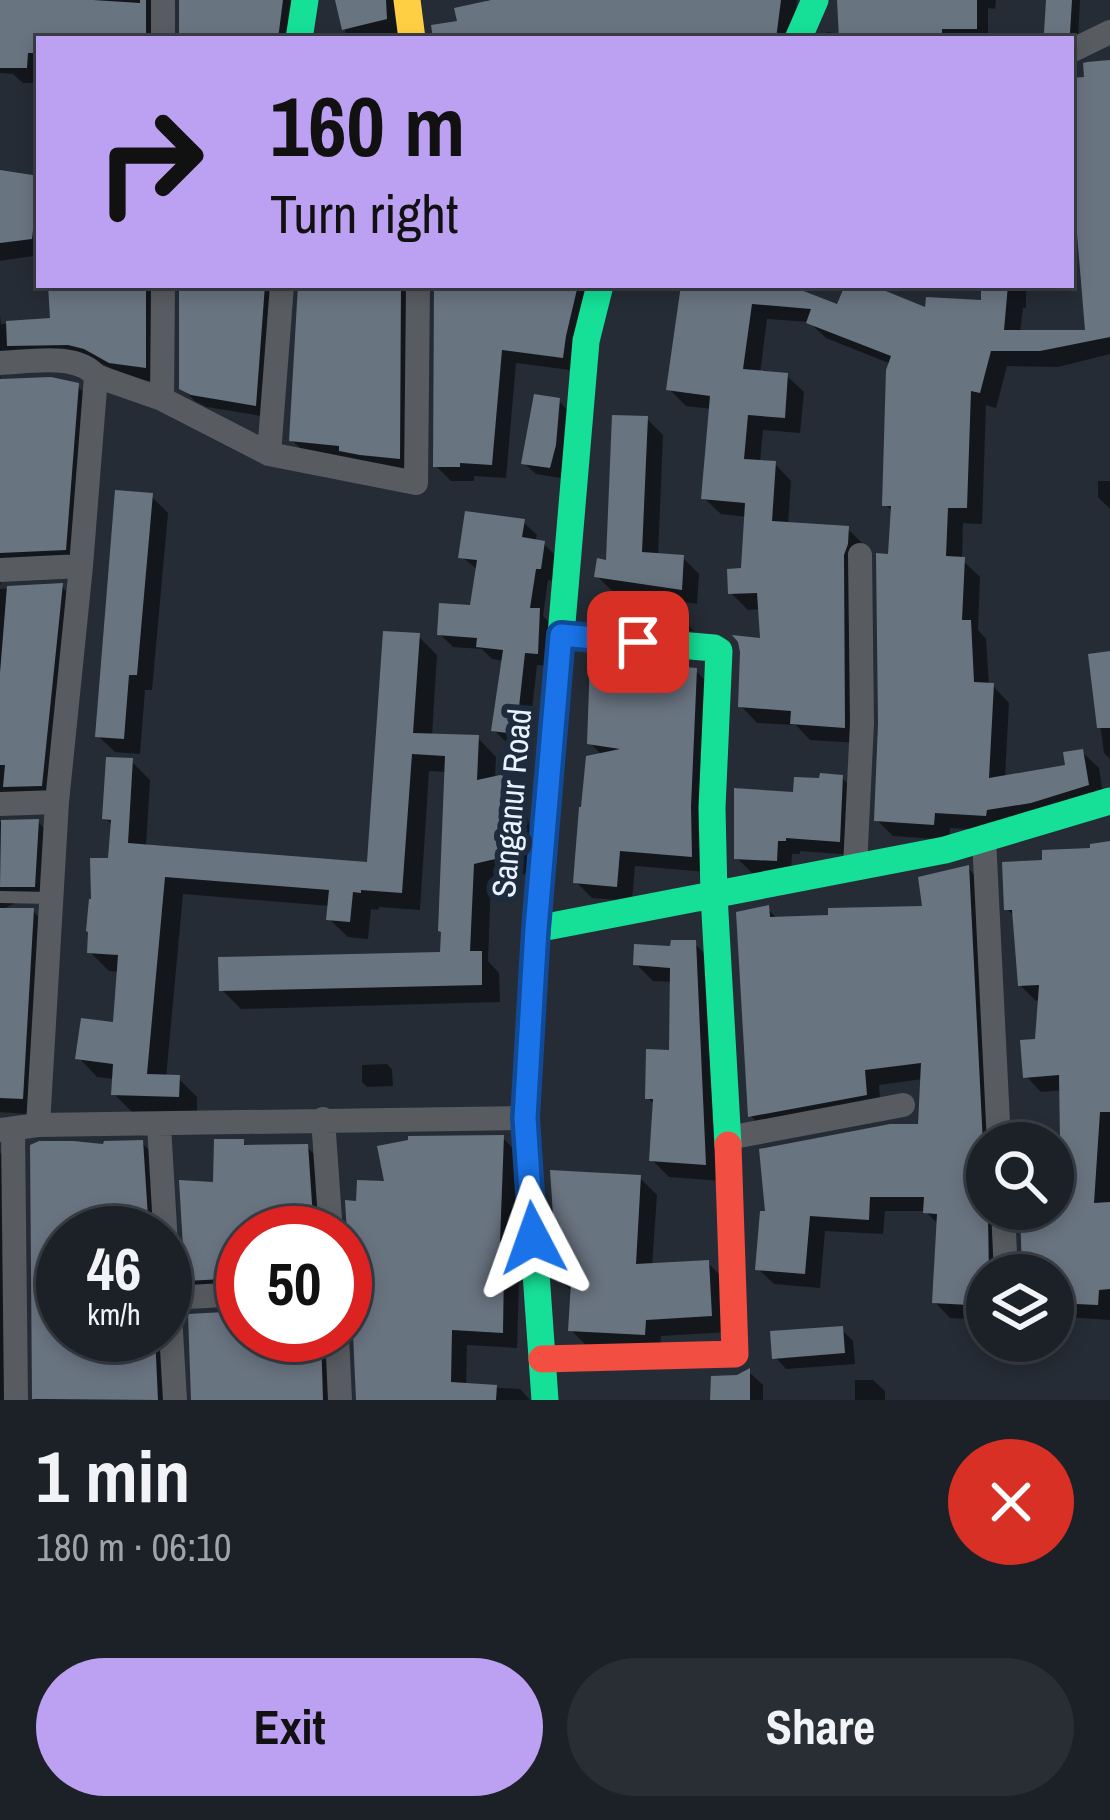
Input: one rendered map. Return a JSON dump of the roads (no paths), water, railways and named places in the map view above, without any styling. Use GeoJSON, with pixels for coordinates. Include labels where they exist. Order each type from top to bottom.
{"type":"FeatureCollection","features":[{"type":"Feature","properties":{"kind":"street"},"geometry":{"type":"LineString","coordinates":[[163,0],[163,36]]}},
{"type":"Feature","properties":{"kind":"street"},"geometry":{"type":"LineString","coordinates":[[299,36],[305,0]]}},
{"type":"Feature","properties":{"kind":"street"},"geometry":{"type":"LineString","coordinates":[[406,0],[412,36]]}},
{"type":"Feature","properties":{"kind":"street"},"geometry":{"type":"LineString","coordinates":[[799,36],[815,0]]}},
{"type":"Feature","properties":{"kind":"street"},"geometry":{"type":"LineString","coordinates":[[1074,50],[1110,32]]}},
{"type":"Feature","properties":{"kind":"street"},"geometry":{"type":"LineString","coordinates":[[163,288],[163,399]]}},
{"type":"Feature","properties":{"kind":"street"},"geometry":{"type":"LineString","coordinates":[[269,454],[282,288]]}},
{"type":"Feature","properties":{"kind":"street"},"geometry":{"type":"LineString","coordinates":[[0,363],[64,361],[89,367],[96,376],[163,399],[269,454],[416,483],[418,288]]}},
{"type":"Feature","properties":{"kind":"street","name":"Sanganur Road"},"geometry":{"type":"LineString","coordinates":[[545,1400],[525,1118],[536,929],[586,340],[599,288]]}},
{"type":"Feature","properties":{"kind":"street"},"geometry":{"type":"LineString","coordinates":[[16,1400],[17,1128],[51,898],[96,376]]}},
{"type":"Feature","properties":{"kind":"street"},"geometry":{"type":"LineString","coordinates":[[855,867],[862,723],[860,555]]}},
{"type":"Feature","properties":{"kind":"street"},"geometry":{"type":"LineString","coordinates":[[0,570],[81,566]]}},
{"type":"Feature","properties":{"kind":"street"},"geometry":{"type":"LineString","coordinates":[[542,1359],[735,1354],[713,895],[719,652],[561,635]]}},
{"type":"Feature","properties":{"kind":"street"},"geometry":{"type":"LineString","coordinates":[[536,929],[945,850],[1110,801]]}},
{"type":"Feature","properties":{"kind":"street"},"geometry":{"type":"LineString","coordinates":[[0,804],[57,802]]}},
{"type":"Feature","properties":{"kind":"street"},"geometry":{"type":"LineString","coordinates":[[984,838],[998,1122]]}},
{"type":"Feature","properties":{"kind":"street"},"geometry":{"type":"LineString","coordinates":[[728,1138],[903,1105]]}},
{"type":"Feature","properties":{"kind":"street"},"geometry":{"type":"LineString","coordinates":[[17,1128],[525,1118]]}},
{"type":"Feature","properties":{"kind":"street"},"geometry":{"type":"LineString","coordinates":[[323,1119],[329,1206]]}},
{"type":"Feature","properties":{"kind":"street"},"geometry":{"type":"LineString","coordinates":[[159,1125],[164,1206]]}},
{"type":"Feature","properties":{"kind":"street"},"geometry":{"type":"LineString","coordinates":[[173,1362],[175,1400]]}},
{"type":"Feature","properties":{"kind":"street"},"geometry":{"type":"LineString","coordinates":[[338,1362],[340,1400]]}},
{"type":"Feature","properties":{"kind":"lane"},"geometry":{"type":"LineString","coordinates":[[0,897],[51,898]]}}]}
